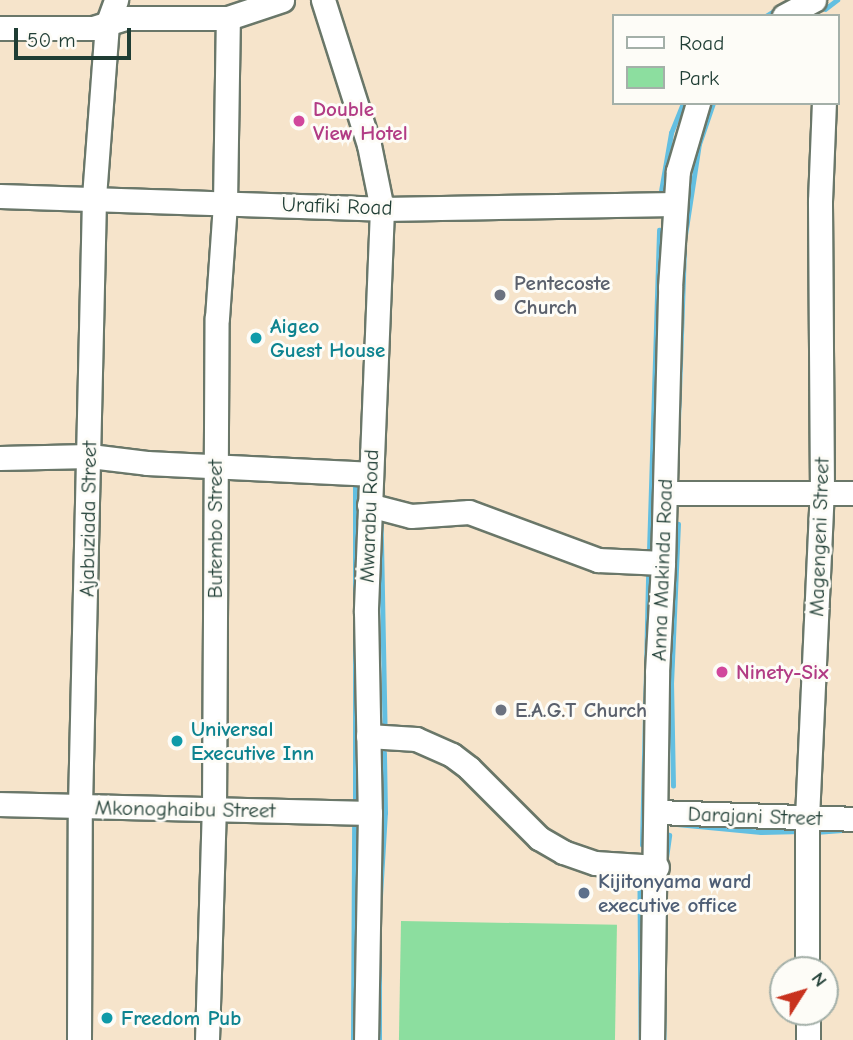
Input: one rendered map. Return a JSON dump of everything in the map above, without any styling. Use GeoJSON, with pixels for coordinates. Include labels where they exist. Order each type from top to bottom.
{"type":"FeatureCollection","features":[{"type":"Feature","properties":{"kind":"street","name":"Ajabuziada Street"},"geometry":{"type":"LineString","coordinates":[[79,1040],[80,806],[94,197],[107,25],[116,0]]}},
{"type":"Feature","properties":{"kind":"street"},"geometry":{"type":"LineString","coordinates":[[0,28],[107,25],[125,18],[228,18],[282,0]]}},
{"type":"Feature","properties":{"kind":"street","name":"Mwarabu Road"},"geometry":{"type":"LineString","coordinates":[[323,0],[341,48],[369,145],[382,209],[369,474],[370,813],[366,1040]]}},
{"type":"Feature","properties":{"kind":"street"},"geometry":{"type":"LineString","coordinates":[[788,14],[814,0]]}},
{"type":"Feature","properties":{"kind":"street","name":"Butembo Street"},"geometry":{"type":"LineString","coordinates":[[207,1040],[214,810],[217,318],[225,203],[228,18]]}},
{"type":"Feature","properties":{"kind":"street","name":"Anna Makinda Road"},"geometry":{"type":"LineString","coordinates":[[652,1040],[657,867],[657,672],[666,493],[675,204],[678,171],[697,105]]}},
{"type":"Feature","properties":{"kind":"street","name":"Magengeni Street"},"geometry":{"type":"LineString","coordinates":[[807,956],[807,818],[822,491],[820,201],[824,105]]}},
{"type":"Feature","properties":{"kind":"street","name":"Urafiki Road"},"geometry":{"type":"LineString","coordinates":[[0,195],[382,209],[675,204]]}},
{"type":"Feature","properties":{"kind":"street"},"geometry":{"type":"LineString","coordinates":[[0,458],[90,456],[148,463],[369,474]]}},
{"type":"Feature","properties":{"kind":"street"},"geometry":{"type":"LineString","coordinates":[[666,493],[853,493]]}},
{"type":"Feature","properties":{"kind":"street"},"geometry":{"type":"LineString","coordinates":[[369,505],[411,516],[469,512],[598,559],[663,564]]}},
{"type":"Feature","properties":{"kind":"street"},"geometry":{"type":"LineString","coordinates":[[368,736],[416,740],[434,745],[452,755],[469,768],[539,838],[563,852],[595,863],[657,867]]}},
{"type":"Feature","properties":{"kind":"street","name":"Mkonoghaibu Street"},"geometry":{"type":"LineString","coordinates":[[0,804],[370,813]]}},
{"type":"Feature","properties":{"kind":"street","name":"Darajani Street"},"geometry":{"type":"LineString","coordinates":[[657,812],[853,819]]}},
{"type":"Feature","properties":{"kind":"green space"},"geometry":{"type":"Polygon","coordinates":[[[401,921],[617,925],[615,1040],[399,1040],[401,921]]]}},
{"type":"Feature","properties":{"kind":"waterway"},"geometry":{"type":"LineString","coordinates":[[825,9],[837,0]]}},
{"type":"Feature","properties":{"kind":"waterway"},"geometry":{"type":"LineString","coordinates":[[769,14],[777,9]]}},
{"type":"Feature","properties":{"kind":"waterway"},"geometry":{"type":"LineString","coordinates":[[660,197],[671,133],[682,105]]}},
{"type":"Feature","properties":{"kind":"waterway"},"geometry":{"type":"LineString","coordinates":[[685,235],[699,144],[712,105]]}},
{"type":"Feature","properties":{"kind":"waterway"},"geometry":{"type":"LineString","coordinates":[[649,551],[659,230]]}},
{"type":"Feature","properties":{"kind":"waterway"},"geometry":{"type":"LineString","coordinates":[[677,449],[684,244]]}},
{"type":"Feature","properties":{"kind":"waterway"},"geometry":{"type":"LineString","coordinates":[[355,479],[355,603]]}},
{"type":"Feature","properties":{"kind":"waterway"},"geometry":{"type":"LineString","coordinates":[[381,515],[385,726]]}},
{"type":"Feature","properties":{"kind":"waterway"},"geometry":{"type":"LineString","coordinates":[[673,786],[671,684],[678,524]]}},
{"type":"Feature","properties":{"kind":"waterway"},"geometry":{"type":"LineString","coordinates":[[642,845],[648,571]]}},
{"type":"Feature","properties":{"kind":"waterway"},"geometry":{"type":"LineString","coordinates":[[355,630],[355,804]]}},
{"type":"Feature","properties":{"kind":"waterway"},"geometry":{"type":"LineString","coordinates":[[380,896],[385,813],[384,753]]}},
{"type":"Feature","properties":{"kind":"waterway"},"geometry":{"type":"LineString","coordinates":[[677,824],[761,832],[801,831]]}},
{"type":"Feature","properties":{"kind":"waterway"},"geometry":{"type":"LineString","coordinates":[[353,1040],[354,827]]}},
{"type":"Feature","properties":{"kind":"waterway"},"geometry":{"type":"LineString","coordinates":[[815,832],[845,830]]}},
{"type":"Feature","properties":{"kind":"waterway"},"geometry":{"type":"LineString","coordinates":[[665,865],[669,835]]}},
{"type":"Feature","properties":{"kind":"waterway"},"geometry":{"type":"LineString","coordinates":[[640,890],[641,1039]]}},
{"type":"Feature","properties":{"kind":"waterway"},"geometry":{"type":"LineString","coordinates":[[379,953],[379,1040]]}},
{"type":"Feature","properties":{"kind":"waterway"},"geometry":{"type":"LineString","coordinates":[[664,993],[664,1040]]}},
{"type":"Feature","properties":{"kind":"place","name":"Double View Hotel"},"geometry":{"type":"Point","coordinates":[299,121]}},
{"type":"Feature","properties":{"kind":"place","name":"Pentecoste Church"},"geometry":{"type":"Point","coordinates":[500,295]}},
{"type":"Feature","properties":{"kind":"place","name":"Aigeo Guest House"},"geometry":{"type":"Point","coordinates":[256,338]}},
{"type":"Feature","properties":{"kind":"place","name":"Ninety-Six"},"geometry":{"type":"Point","coordinates":[722,672]}},
{"type":"Feature","properties":{"kind":"place","name":"E.A.G.T Church"},"geometry":{"type":"Point","coordinates":[501,710]}},
{"type":"Feature","properties":{"kind":"place","name":"Universal Executive Inn"},"geometry":{"type":"Point","coordinates":[177,741]}},
{"type":"Feature","properties":{"kind":"place","name":"Kijitonyama ward executive office"},"geometry":{"type":"Point","coordinates":[584,893]}},
{"type":"Feature","properties":{"kind":"place","name":"Freedom Pub"},"geometry":{"type":"Point","coordinates":[107,1018]}}]}
